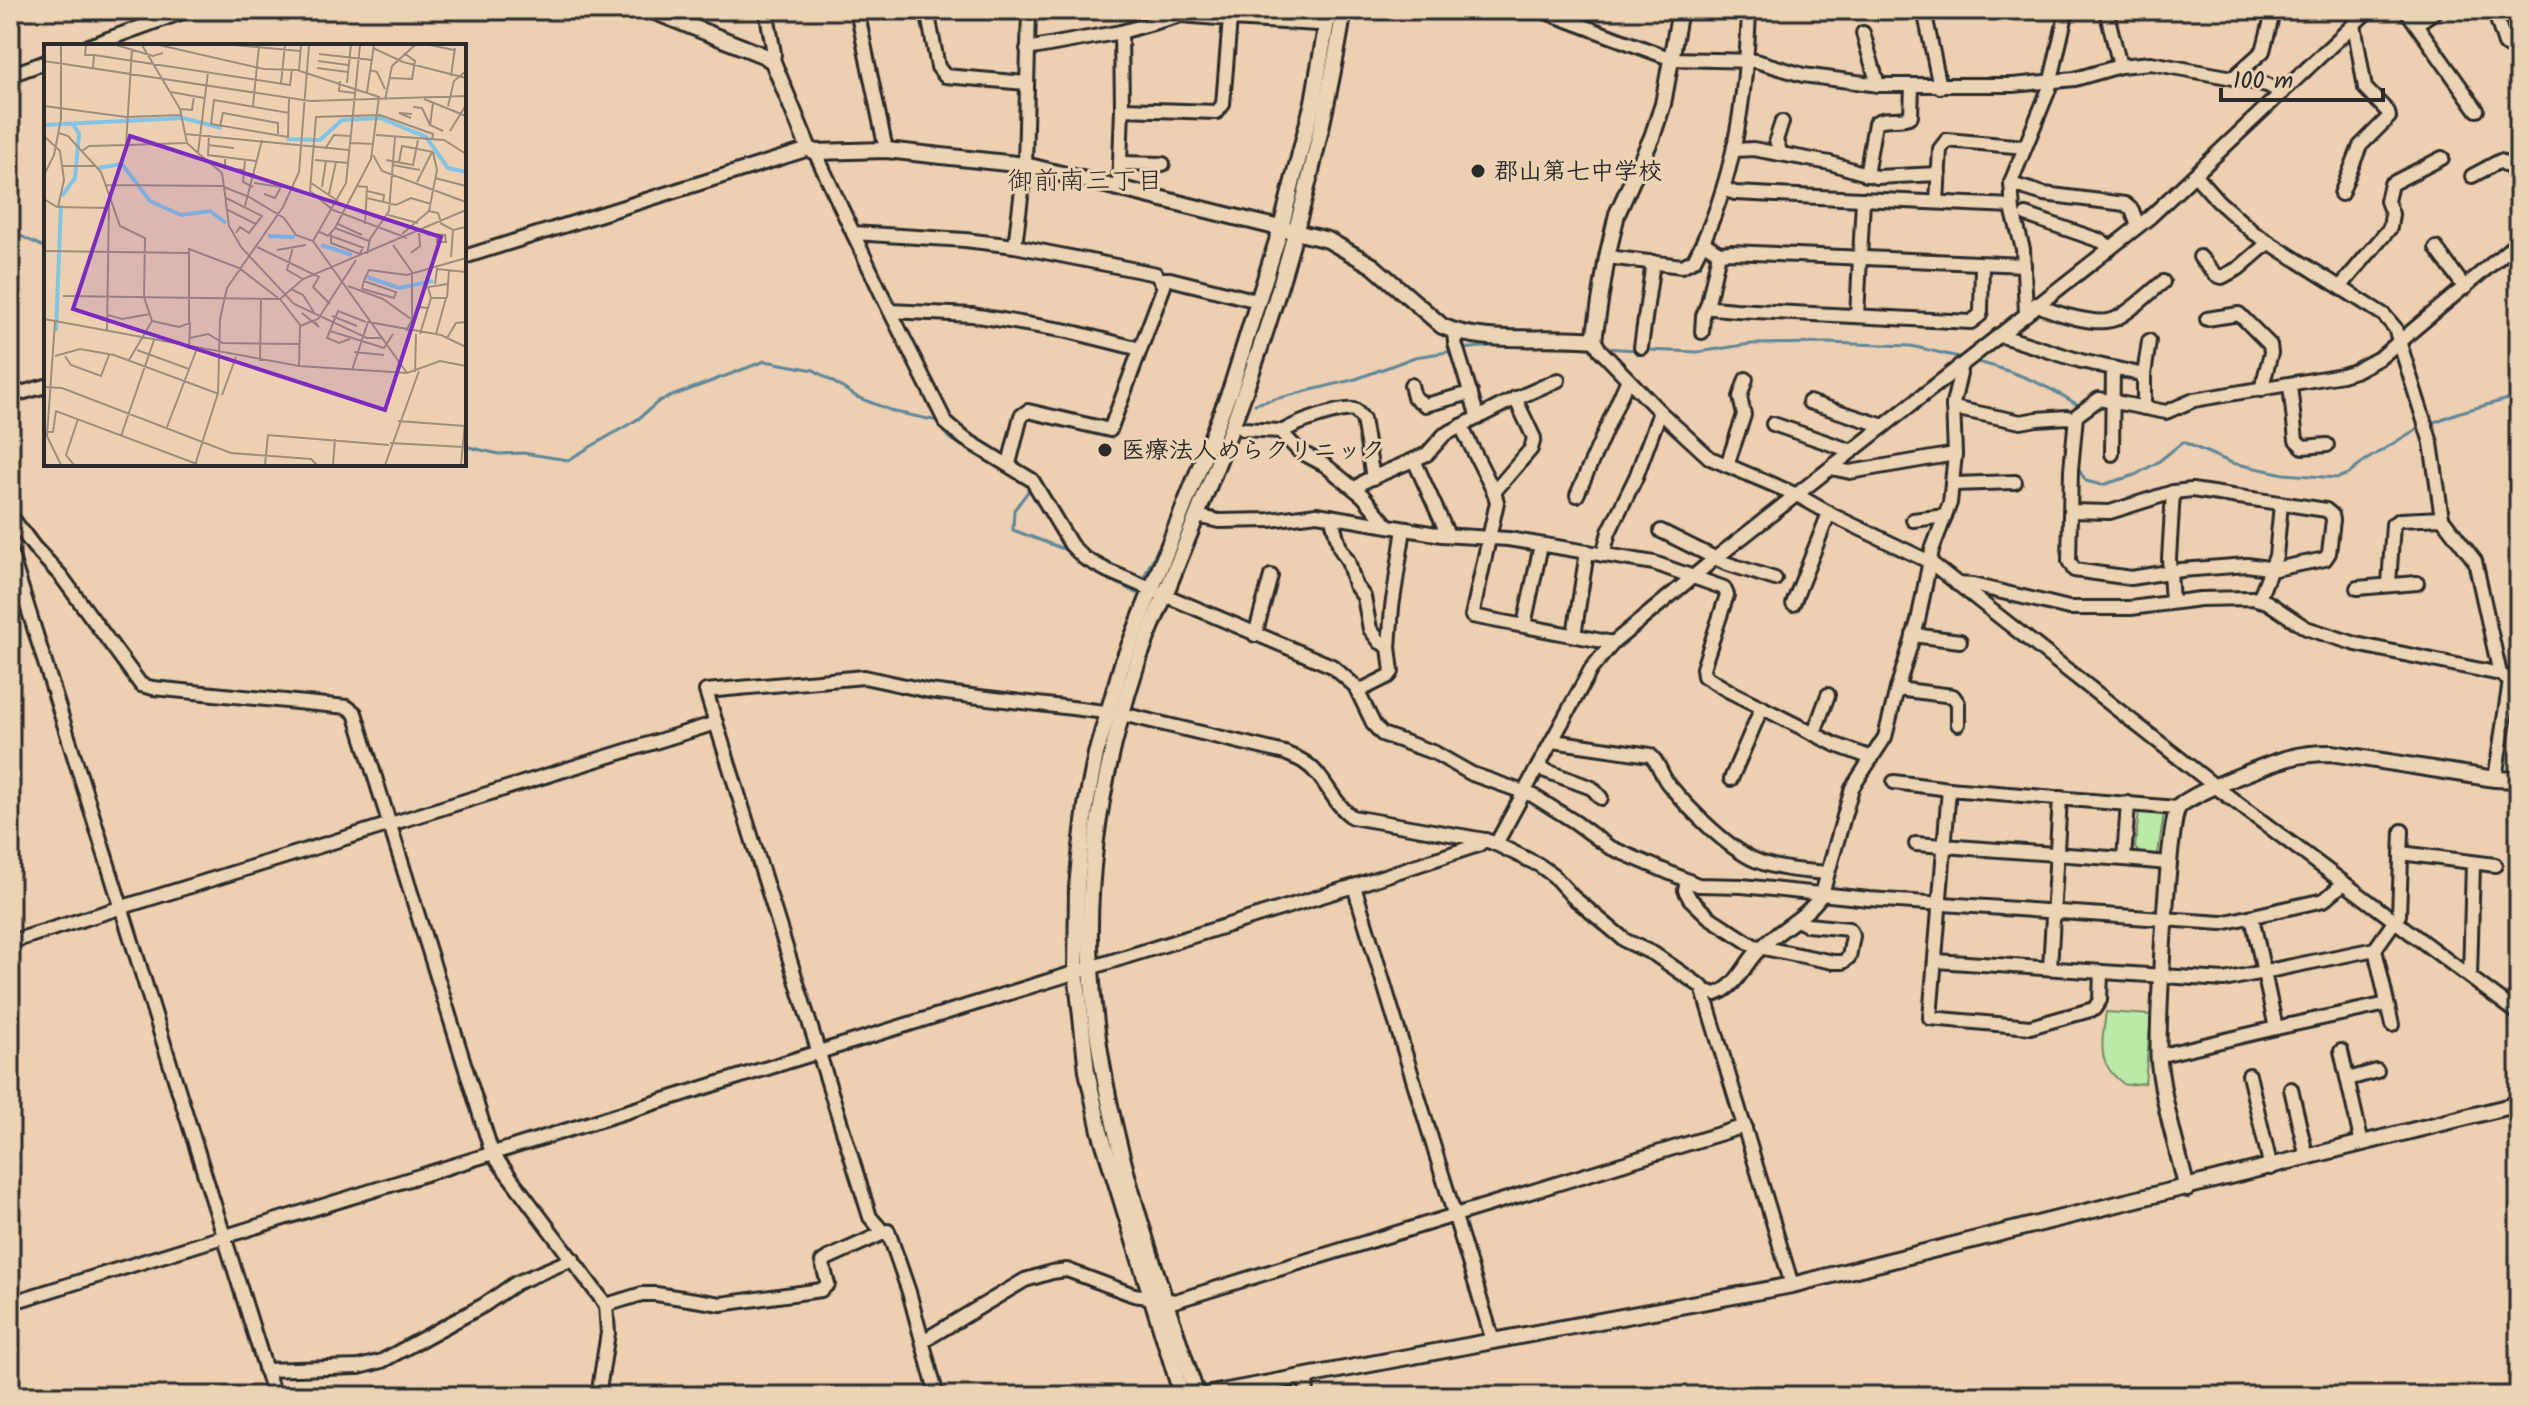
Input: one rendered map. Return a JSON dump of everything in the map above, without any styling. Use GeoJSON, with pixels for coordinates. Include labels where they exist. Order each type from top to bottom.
{"type":"FeatureCollection","features":[{"type":"Feature","properties":{"kind":"street"},"geometry":{"type":"LineString","coordinates":[[94,44],[188,10]]}},
{"type":"Feature","properties":{"kind":"street"},"geometry":{"type":"LineString","coordinates":[[650,10],[765,56],[773,62],[890,311],[951,429],[1032,480],[1078,553],[1108,571],[1332,666],[1359,691],[1374,725],[1382,734],[1435,753],[1472,774],[1525,792],[1609,847],[1687,882],[1705,886],[1742,886],[2222,923],[2324,900],[2344,883]]}},
{"type":"Feature","properties":{"kind":"street"},"geometry":{"type":"LineString","coordinates":[[766,10],[773,62]]}},
{"type":"Feature","properties":{"kind":"street"},"geometry":{"type":"LineString","coordinates":[[857,10],[886,150]]}},
{"type":"Feature","properties":{"kind":"street"},"geometry":{"type":"LineString","coordinates":[[927,10],[938,67],[945,76],[1026,83]]}},
{"type":"Feature","properties":{"kind":"street"},"geometry":{"type":"LineString","coordinates":[[1015,246],[1025,165],[1029,10]]}},
{"type":"Feature","properties":{"kind":"street"},"geometry":{"type":"LineString","coordinates":[[1182,1396],[1100,1131],[1087,1071],[1084,969],[1077,888],[1084,818],[1096,754],[1114,714],[1122,664],[1197,516],[1245,393],[1288,230],[1329,10]]}},
{"type":"Feature","properties":{"kind":"street"},"geometry":{"type":"LineString","coordinates":[[1159,591],[1288,230],[1328,105],[1344,10]]}},
{"type":"Feature","properties":{"kind":"street"},"geometry":{"type":"LineString","coordinates":[[1540,10],[1672,59],[1747,60],[1803,75],[1878,85],[1986,87],[2051,82],[2075,79],[2120,66],[2151,63],[2267,85],[2282,93]]}},
{"type":"Feature","properties":{"kind":"street"},"geometry":{"type":"LineString","coordinates":[[1680,10],[1663,104],[1652,137],[1617,214],[1594,340],[1600,350],[1703,453],[1797,495],[1930,562],[2216,787],[2519,1014]]}},
{"type":"Feature","properties":{"kind":"street"},"geometry":{"type":"LineString","coordinates":[[1607,257],[1682,266],[1694,260],[1704,243],[1735,150],[1747,60],[1749,10]]}},
{"type":"Feature","properties":{"kind":"street"},"geometry":{"type":"LineString","coordinates":[[1924,10],[1940,87]]}},
{"type":"Feature","properties":{"kind":"street"},"geometry":{"type":"LineString","coordinates":[[2031,309],[2023,249],[2012,206],[2011,184],[2051,82],[2067,10]]}},
{"type":"Feature","properties":{"kind":"street"},"geometry":{"type":"LineString","coordinates":[[2106,10],[2120,66]]}},
{"type":"Feature","properties":{"kind":"street"},"geometry":{"type":"LineString","coordinates":[[2233,78],[2263,51],[2276,10]]}},
{"type":"Feature","properties":{"kind":"street"},"geometry":{"type":"LineString","coordinates":[[10,1303],[1490,842],[1525,792],[1591,669],[1613,643],[1715,558],[2138,226],[2369,10]]}},
{"type":"Feature","properties":{"kind":"street"},"geometry":{"type":"LineString","coordinates":[[2406,10],[2477,110]]}},
{"type":"Feature","properties":{"kind":"street"},"geometry":{"type":"LineString","coordinates":[[2416,24],[2437,10]]}},
{"type":"Feature","properties":{"kind":"street"},"geometry":{"type":"LineString","coordinates":[[2494,10],[2505,44],[2513,49],[2519,48]]}},
{"type":"Feature","properties":{"kind":"street"},"geometry":{"type":"LineString","coordinates":[[1027,49],[1121,32],[1181,15],[1319,24]]}},
{"type":"Feature","properties":{"kind":"street"},"geometry":{"type":"LineString","coordinates":[[1122,109],[1217,112],[1223,104],[1230,19]]}},
{"type":"Feature","properties":{"kind":"street"},"geometry":{"type":"LineString","coordinates":[[2341,194],[2360,146],[2389,117],[2388,112],[2365,88],[2354,24]]}},
{"type":"Feature","properties":{"kind":"street"},"geometry":{"type":"LineString","coordinates":[[1119,188],[1121,32]]}},
{"type":"Feature","properties":{"kind":"street"},"geometry":{"type":"LineString","coordinates":[[1863,33],[1878,85]]}},
{"type":"Feature","properties":{"kind":"street"},"geometry":{"type":"LineString","coordinates":[[10,75],[44,63]]}},
{"type":"Feature","properties":{"kind":"street"},"geometry":{"type":"LineString","coordinates":[[1866,175],[1875,123],[1911,116],[1912,86]]}},
{"type":"Feature","properties":{"kind":"street"},"geometry":{"type":"LineString","coordinates":[[1781,154],[1776,140],[1782,122]]}},
{"type":"Feature","properties":{"kind":"street"},"geometry":{"type":"LineString","coordinates":[[1937,202],[1941,147],[1947,140],[2025,147]]}},
{"type":"Feature","properties":{"kind":"street"},"geometry":{"type":"LineString","coordinates":[[1735,150],[1753,149],[1830,163],[1866,175],[1895,178],[1939,174]]}},
{"type":"Feature","properties":{"kind":"street"},"geometry":{"type":"LineString","coordinates":[[466,256],[812,150],[886,150],[1025,165],[1328,240],[1373,266],[1442,326],[1454,332],[1485,337],[1594,340]]}},
{"type":"Feature","properties":{"kind":"street"},"geometry":{"type":"LineString","coordinates":[[2341,286],[2390,228],[2392,214],[2387,201],[2391,184],[2442,158]]}},
{"type":"Feature","properties":{"kind":"street"},"geometry":{"type":"LineString","coordinates":[[2472,176],[2500,161],[2506,163],[2519,178]]}},
{"type":"Feature","properties":{"kind":"street"},"geometry":{"type":"LineString","coordinates":[[1120,163],[1163,164]]}},
{"type":"Feature","properties":{"kind":"street"},"geometry":{"type":"LineString","coordinates":[[2195,175],[2218,201],[2254,233],[2341,286],[2391,322],[2400,341],[2431,443],[2442,518],[2475,561],[2505,677],[2495,779]]}},
{"type":"Feature","properties":{"kind":"street"},"geometry":{"type":"LineString","coordinates":[[2011,184],[2044,194],[2125,204],[2132,210],[2138,226]]}},
{"type":"Feature","properties":{"kind":"street"},"geometry":{"type":"LineString","coordinates":[[1724,189],[1735,193],[2012,206]]}},
{"type":"Feature","properties":{"kind":"street"},"geometry":{"type":"LineString","coordinates":[[1857,316],[1863,200]]}},
{"type":"Feature","properties":{"kind":"street"},"geometry":{"type":"LineString","coordinates":[[2026,215],[2101,241],[2110,247]]}},
{"type":"Feature","properties":{"kind":"street"},"geometry":{"type":"LineString","coordinates":[[853,233],[1015,246],[1156,274],[1162,279],[1164,286],[1110,430],[1028,411],[1021,416],[1009,464]]}},
{"type":"Feature","properties":{"kind":"street"},"geometry":{"type":"LineString","coordinates":[[1704,243],[1719,253],[2024,265]]}},
{"type":"Feature","properties":{"kind":"street"},"geometry":{"type":"LineString","coordinates":[[2200,257],[2216,275],[2222,277],[2239,268],[2268,243]]}},
{"type":"Feature","properties":{"kind":"street"},"geometry":{"type":"LineString","coordinates":[[2070,511],[2101,513],[2173,492],[2203,490],[2326,510],[2332,515],[2330,550],[2325,559],[2270,569],[2247,565],[2126,578],[2074,570],[2069,561],[2070,511],[2075,419],[2079,412],[2097,399],[2166,412],[2194,400],[2355,371],[2376,361],[2518,243]]}},
{"type":"Feature","properties":{"kind":"street"},"geometry":{"type":"LineString","coordinates":[[2436,248],[2465,288]]}},
{"type":"Feature","properties":{"kind":"street"},"geometry":{"type":"LineString","coordinates":[[1702,332],[1719,253]]}},
{"type":"Feature","properties":{"kind":"street"},"geometry":{"type":"LineString","coordinates":[[1641,347],[1653,262]]}},
{"type":"Feature","properties":{"kind":"street"},"geometry":{"type":"LineString","coordinates":[[1708,303],[1712,308],[1724,309],[1971,322],[1981,311],[1982,264]]}},
{"type":"Feature","properties":{"kind":"street"},"geometry":{"type":"LineString","coordinates":[[1162,279],[1250,299]]}},
{"type":"Feature","properties":{"kind":"street"},"geometry":{"type":"LineString","coordinates":[[2031,309],[2109,321],[2119,317],[2163,282]]}},
{"type":"Feature","properties":{"kind":"street"},"geometry":{"type":"LineString","coordinates":[[890,311],[972,315],[1068,331],[1140,349]]}},
{"type":"Feature","properties":{"kind":"street"},"geometry":{"type":"LineString","coordinates":[[2207,319],[2239,314],[2269,343],[2271,353],[2261,390]]}},
{"type":"Feature","properties":{"kind":"street"},"geometry":{"type":"LineString","coordinates":[[1454,332],[1478,418]]}},
{"type":"Feature","properties":{"kind":"street"},"geometry":{"type":"LineString","coordinates":[[1999,335],[2144,375]]}},
{"type":"Feature","properties":{"kind":"street"},"geometry":{"type":"LineString","coordinates":[[2144,408],[2144,375],[2149,341]]}},
{"type":"Feature","properties":{"kind":"street"},"geometry":{"type":"LineString","coordinates":[[1705,991],[1716,994],[1730,986],[1761,948],[1814,906],[1822,894],[1852,788],[1885,737],[1932,550],[1950,503],[1955,454],[1953,408],[1959,366]]}},
{"type":"Feature","properties":{"kind":"street"},"geometry":{"type":"LineString","coordinates":[[2112,454],[2113,368]]}},
{"type":"Feature","properties":{"kind":"street"},"geometry":{"type":"LineString","coordinates":[[1577,495],[1628,379]]}},
{"type":"Feature","properties":{"kind":"street"},"geometry":{"type":"LineString","coordinates":[[1727,465],[1744,415],[1740,397],[1746,379]]}},
{"type":"Feature","properties":{"kind":"street"},"geometry":{"type":"LineString","coordinates":[[1355,489],[1427,454],[1444,435],[1515,398],[1558,380]]}},
{"type":"Feature","properties":{"kind":"street"},"geometry":{"type":"LineString","coordinates":[[1411,385],[1414,397],[1425,405],[1471,393]]}},
{"type":"Feature","properties":{"kind":"street"},"geometry":{"type":"LineString","coordinates":[[2290,385],[2296,440],[2303,447],[2327,445]]}},
{"type":"Feature","properties":{"kind":"street"},"geometry":{"type":"LineString","coordinates":[[10,396],[44,387]]}},
{"type":"Feature","properties":{"kind":"street"},"geometry":{"type":"LineString","coordinates":[[1494,492],[1533,446],[1534,438],[1515,398]]}},
{"type":"Feature","properties":{"kind":"street"},"geometry":{"type":"LineString","coordinates":[[1809,402],[1884,426]]}},
{"type":"Feature","properties":{"kind":"street"},"geometry":{"type":"LineString","coordinates":[[1953,408],[2021,422],[2067,417],[2075,419]]}},
{"type":"Feature","properties":{"kind":"street"},"geometry":{"type":"LineString","coordinates":[[1282,432],[1345,409],[1355,410],[1363,419],[1373,478]]}},
{"type":"Feature","properties":{"kind":"street"},"geometry":{"type":"LineString","coordinates":[[1603,555],[1609,532],[1636,477],[1660,412]]}},
{"type":"Feature","properties":{"kind":"street"},"geometry":{"type":"LineString","coordinates":[[1773,424],[1852,451]]}},
{"type":"Feature","properties":{"kind":"street"},"geometry":{"type":"LineString","coordinates":[[1461,426],[1494,492],[1496,506],[1472,616],[1613,643]]}},
{"type":"Feature","properties":{"kind":"street"},"geometry":{"type":"LineString","coordinates":[[1243,429],[1282,432],[1299,451],[1312,456],[1355,489],[1387,525]]}},
{"type":"Feature","properties":{"kind":"street"},"geometry":{"type":"LineString","coordinates":[[1831,468],[1850,472],[1955,454]]}},
{"type":"Feature","properties":{"kind":"street"},"geometry":{"type":"LineString","coordinates":[[1414,460],[1448,535]]}},
{"type":"Feature","properties":{"kind":"street"},"geometry":{"type":"LineString","coordinates":[[1953,484],[2015,482]]}},
{"type":"Feature","properties":{"kind":"street"},"geometry":{"type":"LineString","coordinates":[[2172,601],[2169,572],[2173,492]]}},
{"type":"Feature","properties":{"kind":"street"},"geometry":{"type":"LineString","coordinates":[[2259,599],[2276,556],[2281,504]]}},
{"type":"Feature","properties":{"kind":"street"},"geometry":{"type":"LineString","coordinates":[[1793,604],[1829,513]]}},
{"type":"Feature","properties":{"kind":"street"},"geometry":{"type":"LineString","coordinates":[[1197,516],[1219,521],[1270,520],[1317,514],[1654,563],[1724,588],[1727,593],[1703,668],[1704,676],[1851,752],[1872,758]]}},
{"type":"Feature","properties":{"kind":"street"},"geometry":{"type":"LineString","coordinates":[[10,515],[61,576],[141,685],[352,710],[492,1153],[606,1305],[608,1333],[598,1396]]}},
{"type":"Feature","properties":{"kind":"street"},"geometry":{"type":"LineString","coordinates":[[1331,516],[1355,585],[1364,597],[1370,629],[1380,642],[1389,647]]}},
{"type":"Feature","properties":{"kind":"street"},"geometry":{"type":"LineString","coordinates":[[1913,520],[1945,516]]}},
{"type":"Feature","properties":{"kind":"street"},"geometry":{"type":"LineString","coordinates":[[2389,584],[2393,524],[2400,520],[2442,518]]}},
{"type":"Feature","properties":{"kind":"street"},"geometry":{"type":"LineString","coordinates":[[1359,691],[1392,672],[1389,647],[1392,607],[1404,529]]}},
{"type":"Feature","properties":{"kind":"street"},"geometry":{"type":"LineString","coordinates":[[1661,531],[1715,558],[1775,579]]}},
{"type":"Feature","properties":{"kind":"street"},"geometry":{"type":"LineString","coordinates":[[1524,625],[1541,545]]}},
{"type":"Feature","properties":{"kind":"street"},"geometry":{"type":"LineString","coordinates":[[10,551],[14,581],[121,908],[274,1396]]}},
{"type":"Feature","properties":{"kind":"street"},"geometry":{"type":"LineString","coordinates":[[1574,635],[1587,552]]}},
{"type":"Feature","properties":{"kind":"street"},"geometry":{"type":"LineString","coordinates":[[1255,635],[1271,576]]}},
{"type":"Feature","properties":{"kind":"street"},"geometry":{"type":"LineString","coordinates":[[2357,588],[2417,583]]}},
{"type":"Feature","properties":{"kind":"street"},"geometry":{"type":"LineString","coordinates":[[1957,584],[2069,608],[2131,608],[2172,601],[2259,599],[2306,628],[2343,640],[2505,677],[2519,667]]}},
{"type":"Feature","properties":{"kind":"street"},"geometry":{"type":"LineString","coordinates":[[1913,635],[1960,641]]}},
{"type":"Feature","properties":{"kind":"street"},"geometry":{"type":"LineString","coordinates":[[883,1232],[870,1217],[706,691],[864,677],[929,691],[1114,714],[1285,753],[1306,762],[1341,809],[1352,817],[1508,848],[1546,870],[1626,941],[1654,954],[1697,982],[1705,991],[1792,1285]]}},
{"type":"Feature","properties":{"kind":"street"},"geometry":{"type":"LineString","coordinates":[[1897,689],[1953,696],[1958,703],[1958,724]]}},
{"type":"Feature","properties":{"kind":"street"},"geometry":{"type":"LineString","coordinates":[[1814,733],[1828,695]]}},
{"type":"Feature","properties":{"kind":"street"},"geometry":{"type":"LineString","coordinates":[[1731,779],[1762,707]]}},
{"type":"Feature","properties":{"kind":"street"},"geometry":{"type":"LineString","coordinates":[[10,942],[716,723]]}},
{"type":"Feature","properties":{"kind":"street"},"geometry":{"type":"LineString","coordinates":[[1553,741],[1650,755],[1678,796],[1743,853],[1781,869],[1827,873]]}},
{"type":"Feature","properties":{"kind":"street"},"geometry":{"type":"LineString","coordinates":[[1894,782],[2177,808],[2216,787],[2285,759],[2322,753],[2519,780]]}},
{"type":"Feature","properties":{"kind":"street"},"geometry":{"type":"LineString","coordinates":[[1538,768],[1592,788],[1601,798]]}},
{"type":"Feature","properties":{"kind":"street"},"geometry":{"type":"LineString","coordinates":[[1949,789],[1930,1018],[2030,1027],[2094,1009],[2100,1000],[2101,972]]}},
{"type":"Feature","properties":{"kind":"street"},"geometry":{"type":"LineString","coordinates":[[2050,968],[2060,798]]}},
{"type":"Feature","properties":{"kind":"street"},"geometry":{"type":"LineString","coordinates":[[2124,859],[2128,803]]}},
{"type":"Feature","properties":{"kind":"street"},"geometry":{"type":"LineString","coordinates":[[2177,808],[2168,863],[2158,1054],[2187,1189]]}},
{"type":"Feature","properties":{"kind":"street"},"geometry":{"type":"LineString","coordinates":[[1936,961],[2235,980],[2375,949],[2399,912],[2402,831]]}},
{"type":"Feature","properties":{"kind":"street"},"geometry":{"type":"LineString","coordinates":[[1916,844],[2168,863]]}},
{"type":"Feature","properties":{"kind":"street"},"geometry":{"type":"LineString","coordinates":[[2401,853],[2495,865]]}},
{"type":"Feature","properties":{"kind":"street"},"geometry":{"type":"LineString","coordinates":[[2470,977],[2473,863]]}},
{"type":"Feature","properties":{"kind":"street"},"geometry":{"type":"LineString","coordinates":[[1687,882],[1685,890],[1688,897],[1709,917],[1754,946],[1833,962],[1843,962],[1849,957],[1853,936],[1849,929],[1807,925],[1797,920]]}},
{"type":"Feature","properties":{"kind":"street"},"geometry":{"type":"LineString","coordinates":[[1354,886],[1493,1341]]}},
{"type":"Feature","properties":{"kind":"street"},"geometry":{"type":"LineString","coordinates":[[2252,917],[2276,1028]]}},
{"type":"Feature","properties":{"kind":"street"},"geometry":{"type":"LineString","coordinates":[[2375,949],[2392,1025]]}},
{"type":"Feature","properties":{"kind":"street"},"geometry":{"type":"LineString","coordinates":[[1084,969],[1114,1128],[1165,1299],[1199,1396],[1792,1285],[2519,1104]]}},
{"type":"Feature","properties":{"kind":"street"},"geometry":{"type":"LineString","coordinates":[[2158,1054],[2387,1004]]}},
{"type":"Feature","properties":{"kind":"street"},"geometry":{"type":"LineString","coordinates":[[2341,1051],[2362,1144]]}},
{"type":"Feature","properties":{"kind":"street"},"geometry":{"type":"LineString","coordinates":[[2348,1079],[2377,1071]]}},
{"type":"Feature","properties":{"kind":"street"},"geometry":{"type":"LineString","coordinates":[[2249,1075],[2271,1168]]}},
{"type":"Feature","properties":{"kind":"street"},"geometry":{"type":"LineString","coordinates":[[2291,1089],[2307,1158]]}},
{"type":"Feature","properties":{"kind":"street"},"geometry":{"type":"LineString","coordinates":[[923,1341],[1025,1280],[1052,1272],[1067,1270],[1134,1295],[1175,1301],[1745,1126]]}},
{"type":"Feature","properties":{"kind":"street"},"geometry":{"type":"LineString","coordinates":[[606,1305],[654,1293],[721,1304],[821,1290],[828,1284],[822,1262],[888,1231],[937,1396]]}},
{"type":"Feature","properties":{"kind":"street"},"geometry":{"type":"LineString","coordinates":[[265,1370],[359,1367],[382,1361],[484,1305],[516,1283],[573,1259]]}},
{"type":"Feature","properties":{"kind":"street"},"geometry":{"type":"LineString","coordinates":[[1306,1376],[1307,1396]]}},
{"type":"Feature","properties":{"kind":"green space"},"geometry":{"type":"Polygon","coordinates":[[[2139,811],[2164,813],[2158,854],[2140,854],[2135,848],[2139,811]]]}},
{"type":"Feature","properties":{"kind":"green space"},"geometry":{"type":"Polygon","coordinates":[[[2106,1012],[2151,1015],[2145,1083],[2125,1085],[2109,1069],[2103,1053],[2106,1012]]]}},
{"type":"Feature","properties":{"kind":"waterway"},"geometry":{"type":"LineString","coordinates":[[10,231],[44,247]]}},
{"type":"Feature","properties":{"kind":"waterway"},"geometry":{"type":"LineString","coordinates":[[1645,350],[1698,352],[1751,344],[1827,343],[1911,346],[1963,358]]}},
{"type":"Feature","properties":{"kind":"waterway"},"geometry":{"type":"LineString","coordinates":[[1461,349],[1503,345],[1593,348]]}},
{"type":"Feature","properties":{"kind":"waterway"},"geometry":{"type":"LineString","coordinates":[[1605,348],[1637,350]]}},
{"type":"Feature","properties":{"kind":"waterway"},"geometry":{"type":"LineString","coordinates":[[1255,404],[1356,379],[1415,357],[1454,351]]}},
{"type":"Feature","properties":{"kind":"waterway"},"geometry":{"type":"LineString","coordinates":[[466,446],[499,454],[523,453],[568,460],[638,419],[659,401],[765,361],[814,370],[857,397],[895,412],[938,421],[950,439],[984,457]]}},
{"type":"Feature","properties":{"kind":"waterway"},"geometry":{"type":"LineString","coordinates":[[1974,361],[2041,384],[2079,408]]}},
{"type":"Feature","properties":{"kind":"waterway"},"geometry":{"type":"LineString","coordinates":[[2427,425],[2457,413],[2519,396]]}},
{"type":"Feature","properties":{"kind":"waterway"},"geometry":{"type":"LineString","coordinates":[[2077,467],[2086,481],[2102,485],[2135,475],[2183,442],[2232,463],[2284,474],[2337,478],[2349,474],[2420,427]]}},
{"type":"Feature","properties":{"kind":"waterway"},"geometry":{"type":"LineString","coordinates":[[1024,481],[1030,489],[1014,510],[1013,530],[1069,551]]}},
{"type":"Feature","properties":{"kind":"waterway"},"geometry":{"type":"LineString","coordinates":[[1142,581],[1170,524]]}},
{"type":"Feature","properties":{"kind":"waterway"},"geometry":{"type":"LineString","coordinates":[[1105,576],[1136,593],[1138,588]]}},
{"type":"Feature","properties":{"kind":"place","name":"郡山第七中学校"},"geometry":{"type":"Point","coordinates":[1478,171]}},
{"type":"Feature","properties":{"kind":"place","name":"医療法人めらクリニック"},"geometry":{"type":"Point","coordinates":[1105,450]}},
{"type":"Feature","properties":{"kind":"district","name":"御前南三丁目"},"geometry":{"type":"Point","coordinates":[1085,180]}}]}
